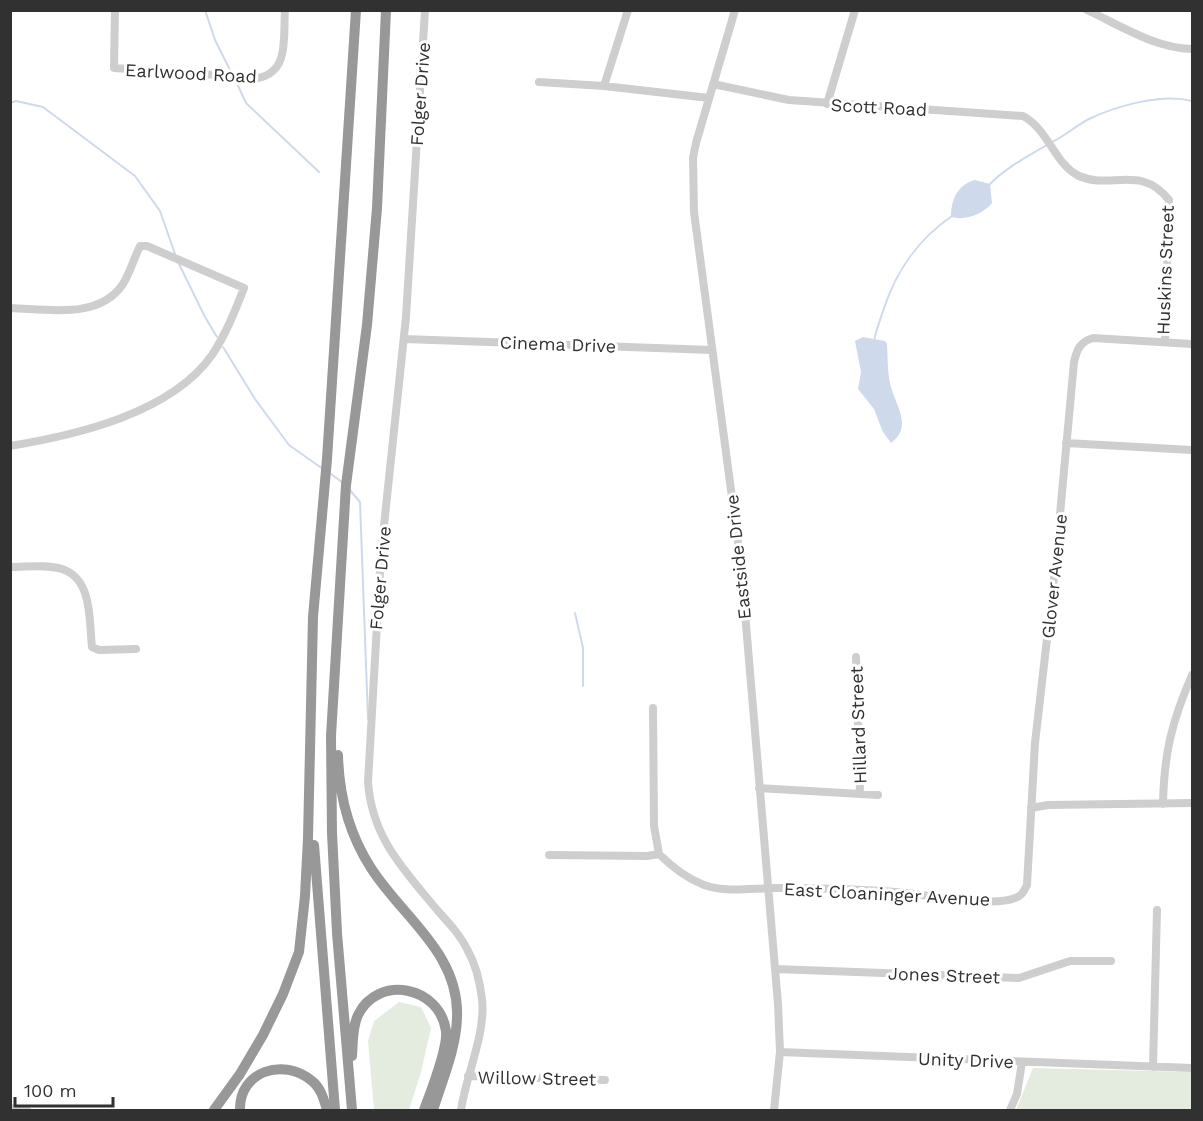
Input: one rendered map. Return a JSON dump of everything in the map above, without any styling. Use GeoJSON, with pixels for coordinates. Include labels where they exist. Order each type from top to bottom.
{"type":"FeatureCollection","features":[{"type":"Feature","properties":{"kind":"highway"},"geometry":{"type":"LineString","coordinates":[[213,1110],[225,1096],[263,1035],[283,994],[299,952],[305,896],[313,617],[327,459],[356,10]]}},
{"type":"Feature","properties":{"kind":"highway"},"geometry":{"type":"LineString","coordinates":[[352,1110],[338,944],[332,833],[331,736],[346,485],[367,325],[376,219],[386,10]]}},
{"type":"Feature","properties":{"kind":"highway"},"geometry":{"type":"LineString","coordinates":[[340,584],[338,757],[343,803],[354,836],[370,868],[443,958],[452,977],[456,997],[458,1018],[454,1039],[433,1110]]}},
{"type":"Feature","properties":{"kind":"highway"},"geometry":{"type":"LineString","coordinates":[[309,779],[335,1110]]}},
{"type":"Feature","properties":{"kind":"highway"},"geometry":{"type":"LineString","coordinates":[[352,1110],[353,1030],[366,1003],[378,994],[392,990],[407,990],[422,994],[433,1003],[442,1016],[446,1031],[445,1047],[424,1110]]}},
{"type":"Feature","properties":{"kind":"highway"},"geometry":{"type":"LineString","coordinates":[[233,1110],[248,1083],[257,1075],[270,1070],[286,1069],[301,1073],[314,1082],[323,1096],[327,1110]]}},
{"type":"Feature","properties":{"kind":"highway"},"geometry":{"type":"LineString","coordinates":[[240,1110],[241,1094]]}},
{"type":"Feature","properties":{"kind":"highway"},"geometry":{"type":"LineString","coordinates":[[219,1110],[225,1096]]}},
{"type":"Feature","properties":{"kind":"street","name":"Earlwood Road"},"geometry":{"type":"LineString","coordinates":[[115,10],[114,68],[258,78],[269,76],[278,69],[282,58],[285,10]]}},
{"type":"Feature","properties":{"kind":"street","name":"Folger Drive"},"geometry":{"type":"LineString","coordinates":[[425,10],[404,339],[379,576],[368,766],[369,802],[384,840],[402,868],[459,937],[474,964],[482,1001],[482,1018],[461,1110]]}},
{"type":"Feature","properties":{"kind":"street"},"geometry":{"type":"LineString","coordinates":[[604,86],[628,10]]}},
{"type":"Feature","properties":{"kind":"street","name":"Eastside Drive"},"geometry":{"type":"LineString","coordinates":[[735,10],[696,143],[693,185],[694,216],[741,565],[775,969],[780,1052],[774,1110]]}},
{"type":"Feature","properties":{"kind":"street"},"geometry":{"type":"LineString","coordinates":[[827,104],[855,10]]}},
{"type":"Feature","properties":{"kind":"street"},"geometry":{"type":"LineString","coordinates":[[1087,10],[1157,43],[1192,49]]}},
{"type":"Feature","properties":{"kind":"street"},"geometry":{"type":"LineString","coordinates":[[539,82],[604,86],[709,98]]}},
{"type":"Feature","properties":{"kind":"street","name":"Scott Road"},"geometry":{"type":"LineString","coordinates":[[713,84],[750,93],[827,104],[1012,114],[1033,121],[1041,129]]}},
{"type":"Feature","properties":{"kind":"street","name":"Huskins Street"},"geometry":{"type":"LineString","coordinates":[[1041,129],[1073,172],[1082,177],[1150,183],[1161,190],[1169,200],[1165,342],[1093,338],[1081,344]]}},
{"type":"Feature","properties":{"kind":"street"},"geometry":{"type":"LineString","coordinates":[[10,308],[79,310],[97,305],[123,284],[140,246],[147,246],[244,288],[226,332],[211,356],[172,394],[128,414],[84,430],[10,446]]}},
{"type":"Feature","properties":{"kind":"street","name":"Cinema Drive"},"geometry":{"type":"LineString","coordinates":[[404,339],[712,350]]}},
{"type":"Feature","properties":{"kind":"street"},"geometry":{"type":"LineString","coordinates":[[1165,342],[1192,344]]}},
{"type":"Feature","properties":{"kind":"street","name":"Glover Avenue"},"geometry":{"type":"LineString","coordinates":[[1031,808],[1035,743],[1045,664],[1074,362],[1081,344]]}},
{"type":"Feature","properties":{"kind":"street"},"geometry":{"type":"LineString","coordinates":[[1066,442],[1192,450]]}},
{"type":"Feature","properties":{"kind":"street"},"geometry":{"type":"LineString","coordinates":[[10,567],[63,569],[76,577],[84,589],[88,603],[92,647],[99,650],[136,649]]}},
{"type":"Feature","properties":{"kind":"street","name":"Hillard Street"},"geometry":{"type":"LineString","coordinates":[[856,657],[860,794]]}},
{"type":"Feature","properties":{"kind":"street"},"geometry":{"type":"LineString","coordinates":[[1163,804],[1168,740],[1177,710],[1192,675]]}},
{"type":"Feature","properties":{"kind":"street"},"geometry":{"type":"LineString","coordinates":[[549,855],[647,856],[659,854],[654,826],[653,708]]}},
{"type":"Feature","properties":{"kind":"street"},"geometry":{"type":"LineString","coordinates":[[759,788],[878,795]]}},
{"type":"Feature","properties":{"kind":"street"},"geometry":{"type":"LineString","coordinates":[[1031,808],[1048,805],[1192,803]]}},
{"type":"Feature","properties":{"kind":"street","name":"East Cloaninger Avenue"},"geometry":{"type":"LineString","coordinates":[[659,854],[671,867],[704,885],[723,889],[829,888],[990,901],[1017,898],[1024,893],[1027,885],[1031,808]]}},
{"type":"Feature","properties":{"kind":"street"},"geometry":{"type":"LineString","coordinates":[[1153,1067],[1157,910]]}},
{"type":"Feature","properties":{"kind":"street","name":"Jones Street"},"geometry":{"type":"LineString","coordinates":[[775,969],[1019,978],[1070,961],[1111,961]]}},
{"type":"Feature","properties":{"kind":"street","name":"Unity Drive"},"geometry":{"type":"LineString","coordinates":[[780,1052],[1192,1068]]}},
{"type":"Feature","properties":{"kind":"street"},"geometry":{"type":"LineString","coordinates":[[1010,1110],[1017,1094],[1022,1062]]}},
{"type":"Feature","properties":{"kind":"street","name":"Willow Street"},"geometry":{"type":"LineString","coordinates":[[468,1076],[605,1080]]}},
{"type":"Feature","properties":{"kind":"street"},"geometry":{"type":"LineString","coordinates":[[10,1108],[27,1110]]}},
{"type":"Feature","properties":{"kind":"shaded area"},"geometry":{"type":"Polygon","coordinates":[[[399,1002],[421,1007],[431,1028],[421,1072],[409,1110],[374,1110],[368,1041],[374,1021],[399,1002]]]}},
{"type":"Feature","properties":{"kind":"shaded area"},"geometry":{"type":"Polygon","coordinates":[[[1033,1068],[1192,1072],[1192,1110],[1016,1110],[1033,1068]]]}},
{"type":"Feature","properties":{"kind":"water"},"geometry":{"type":"Polygon","coordinates":[[[975,180],[990,184],[992,203],[974,216],[951,217],[952,205],[959,189],[975,180]]]}},
{"type":"Feature","properties":{"kind":"water"},"geometry":{"type":"Polygon","coordinates":[[[863,337],[885,341],[887,344],[890,382],[902,423],[898,437],[891,443],[883,432],[874,409],[858,389],[861,372],[855,341],[863,337]]]}},
{"type":"Feature","properties":{"kind":"waterway"},"geometry":{"type":"LineString","coordinates":[[205,10],[215,40],[232,74]]}},
{"type":"Feature","properties":{"kind":"waterway"},"geometry":{"type":"LineString","coordinates":[[235,79],[246,103],[319,172]]}},
{"type":"Feature","properties":{"kind":"waterway"},"geometry":{"type":"LineString","coordinates":[[989,185],[1020,161],[1100,114],[1126,105],[1153,100],[1192,101]]}},
{"type":"Feature","properties":{"kind":"waterway"},"geometry":{"type":"LineString","coordinates":[[10,103],[16,101],[43,107],[135,176],[160,211],[175,254]]}},
{"type":"Feature","properties":{"kind":"waterway"},"geometry":{"type":"LineString","coordinates":[[874,342],[888,296],[901,270],[928,235],[952,216]]}},
{"type":"Feature","properties":{"kind":"waterway"},"geometry":{"type":"LineString","coordinates":[[178,262],[217,337]]}},
{"type":"Feature","properties":{"kind":"waterway"},"geometry":{"type":"LineString","coordinates":[[223,347],[255,399],[289,445],[323,469]]}},
{"type":"Feature","properties":{"kind":"waterway"},"geometry":{"type":"LineString","coordinates":[[331,474],[343,483]]}},
{"type":"Feature","properties":{"kind":"waterway"},"geometry":{"type":"LineString","coordinates":[[349,489],[360,502],[368,719]]}},
{"type":"Feature","properties":{"kind":"waterway"},"geometry":{"type":"LineString","coordinates":[[575,613],[583,648],[583,686]]}}]}
